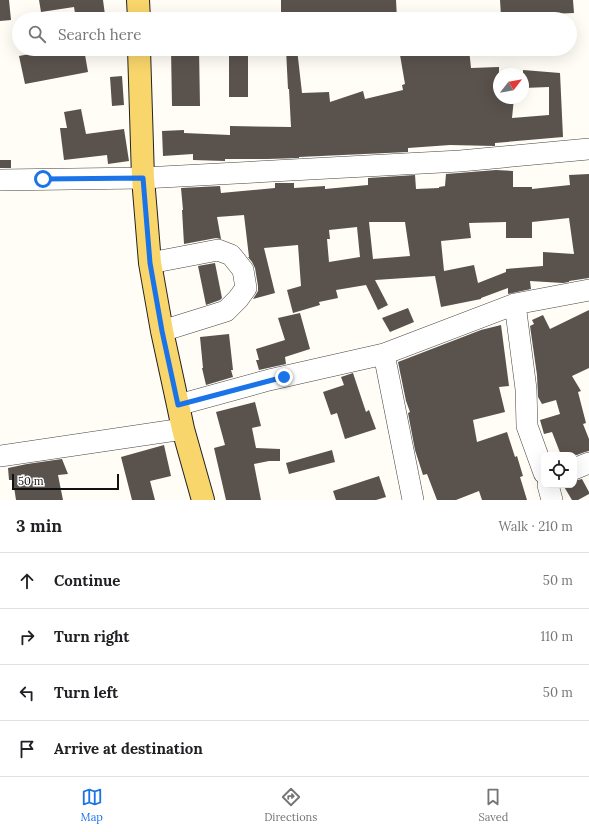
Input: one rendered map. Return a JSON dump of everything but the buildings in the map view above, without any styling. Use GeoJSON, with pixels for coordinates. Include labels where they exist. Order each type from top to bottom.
{"type":"FeatureCollection","features":[{"type":"Feature","properties":{"kind":"main road"},"geometry":{"type":"LineString","coordinates":[[138,0],[139,12]]}},
{"type":"Feature","properties":{"kind":"main road"},"geometry":{"type":"LineString","coordinates":[[140,56],[143,178],[150,263],[162,331],[183,429],[203,500]]}},
{"type":"Feature","properties":{"kind":"street"},"geometry":{"type":"LineString","coordinates":[[0,180],[143,178],[460,161],[589,149]]}},
{"type":"Feature","properties":{"kind":"street"},"geometry":{"type":"LineString","coordinates":[[150,263],[218,250],[231,255],[243,270],[246,288],[226,311],[162,331]]}},
{"type":"Feature","properties":{"kind":"street"},"geometry":{"type":"LineString","coordinates":[[178,405],[269,380],[384,354],[515,304],[589,290]]}},
{"type":"Feature","properties":{"kind":"street"},"geometry":{"type":"LineString","coordinates":[[515,304],[526,389],[527,426],[541,465]]}},
{"type":"Feature","properties":{"kind":"street"},"geometry":{"type":"LineString","coordinates":[[384,354],[413,500]]}},
{"type":"Feature","properties":{"kind":"street"},"geometry":{"type":"LineString","coordinates":[[0,456],[183,429]]}},
{"type":"Feature","properties":{"kind":"street"},"geometry":{"type":"LineString","coordinates":[[577,468],[589,463]]}},
{"type":"Feature","properties":{"kind":"street"},"geometry":{"type":"LineString","coordinates":[[549,488],[552,500]]}},
{"type":"Feature","properties":{"kind":"route"},"geometry":{"type":"LineString","coordinates":[[43,179],[143,178],[150,263],[162,331],[178,405],[284,377]]}}]}
